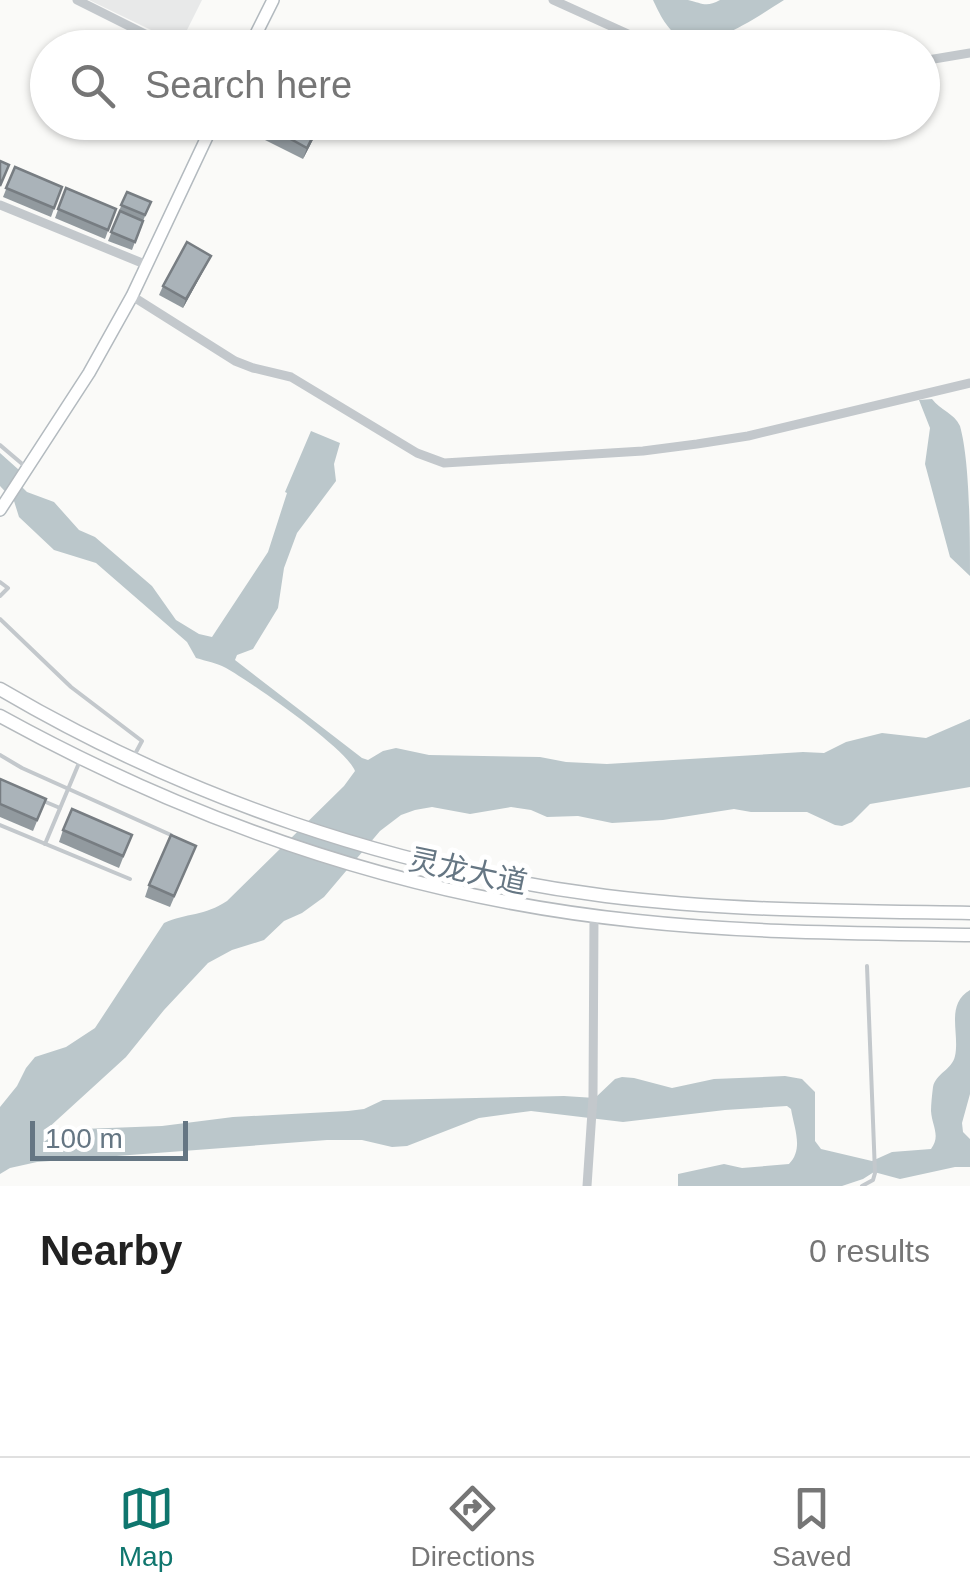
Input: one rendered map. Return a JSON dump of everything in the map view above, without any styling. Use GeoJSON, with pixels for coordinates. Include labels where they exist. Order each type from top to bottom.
{"type":"FeatureCollection","features":[{"type":"Feature","properties":{"kind":"main road"},"geometry":{"type":"LineString","coordinates":[[258,30],[273,0]]}},
{"type":"Feature","properties":{"kind":"main road"},"geometry":{"type":"LineString","coordinates":[[0,510],[89,372],[132,296],[206,140]]}},
{"type":"Feature","properties":{"kind":"main road","name":"灵龙大道"},"geometry":{"type":"LineString","coordinates":[[0,690],[134,758],[290,822],[379,850],[492,878],[638,900],[743,908],[970,914]]}},
{"type":"Feature","properties":{"kind":"main road","name":"灵龙大道"},"geometry":{"type":"LineString","coordinates":[[0,716],[175,802],[366,869],[488,900],[594,916],[742,929],[970,935]]}},
{"type":"Feature","properties":{"kind":"street"},"geometry":{"type":"LineString","coordinates":[[77,0],[138,30]]}},
{"type":"Feature","properties":{"kind":"street"},"geometry":{"type":"LineString","coordinates":[[553,0],[619,30]]}},
{"type":"Feature","properties":{"kind":"street"},"geometry":{"type":"LineString","coordinates":[[940,58],[970,52]]}},
{"type":"Feature","properties":{"kind":"street"},"geometry":{"type":"LineString","coordinates":[[0,205],[147,265]]}},
{"type":"Feature","properties":{"kind":"street"},"geometry":{"type":"LineString","coordinates":[[132,296],[234,362],[291,376],[417,454],[444,463],[643,451],[714,442],[970,383]]}},
{"type":"Feature","properties":{"kind":"street"},"geometry":{"type":"LineString","coordinates":[[587,1186],[594,1097],[594,916]]}},
{"type":"Feature","properties":{"kind":"lane"},"geometry":{"type":"LineString","coordinates":[[0,445],[27,469]]}},
{"type":"Feature","properties":{"kind":"lane"},"geometry":{"type":"LineString","coordinates":[[0,582],[8,588],[0,596]]}},
{"type":"Feature","properties":{"kind":"lane"},"geometry":{"type":"LineString","coordinates":[[0,619],[71,687],[142,740],[134,758]]}},
{"type":"Feature","properties":{"kind":"lane"},"geometry":{"type":"LineString","coordinates":[[0,756],[170,835]]}},
{"type":"Feature","properties":{"kind":"lane"},"geometry":{"type":"LineString","coordinates":[[45,844],[81,758]]}},
{"type":"Feature","properties":{"kind":"lane"},"geometry":{"type":"LineString","coordinates":[[30,795],[60,808]]}},
{"type":"Feature","properties":{"kind":"lane"},"geometry":{"type":"LineString","coordinates":[[0,824],[130,879]]}},
{"type":"Feature","properties":{"kind":"lane"},"geometry":{"type":"LineString","coordinates":[[862,1186],[873,1180],[875,1174],[866,966]]}},
{"type":"Feature","properties":{"kind":"shaded area"},"geometry":{"type":"Polygon","coordinates":[[[89,0],[202,0],[187,30],[151,30],[89,0]]]}},
{"type":"Feature","properties":{"kind":"shaded area"},"geometry":{"type":"Polygon","coordinates":[[[653,0],[707,4],[720,0],[784,0],[734,30],[671,30],[653,0]]]}},
{"type":"Feature","properties":{"kind":"shaded area"},"geometry":{"type":"Polygon","coordinates":[[[932,399],[960,426],[969,499],[970,576],[950,557],[925,464],[930,428],[919,400],[932,399]]]}},
{"type":"Feature","properties":{"kind":"shaded area"},"geometry":{"type":"Polygon","coordinates":[[[311,431],[340,443],[334,464],[336,481],[297,533],[284,568],[278,608],[253,649],[237,655],[235,660],[362,758],[368,760],[396,748],[429,755],[540,757],[607,764],[824,753],[846,742],[882,733],[926,738],[970,719],[970,787],[870,804],[852,822],[842,826],[807,812],[734,809],[612,823],[578,816],[547,817],[511,807],[470,814],[432,807],[401,815],[380,831],[324,897],[284,921],[264,940],[208,963],[126,1057],[46,1130],[71,1133],[233,1117],[348,1111],[383,1100],[595,1098],[622,1077],[672,1088],[714,1079],[785,1076],[802,1079],[815,1092],[815,1141],[821,1149],[872,1161],[892,1152],[931,1149],[934,1144],[933,1087],[953,1061],[956,1011],[962,996],[970,990],[970,1094],[962,1123],[963,1132],[970,1139],[970,1167],[900,1179],[874,1172],[842,1186],[678,1186],[678,1174],[724,1164],[742,1168],[789,1164],[797,1145],[791,1109],[787,1106],[623,1122],[531,1111],[479,1118],[407,1146],[327,1140],[37,1162],[0,1174],[0,1107],[35,1057],[66,1047],[95,1028],[164,923],[227,901],[355,771],[317,732],[276,701],[226,668],[196,658],[187,642],[96,563],[54,550],[19,517],[14,501],[0,486],[0,453],[19,470],[14,479],[27,492],[54,502],[79,530],[95,537],[152,586],[176,620],[212,637],[268,552],[285,492],[311,431]]]}},
{"type":"Feature","properties":{"kind":"building"},"geometry":{"type":"Polygon","coordinates":[[[293,140],[311,140],[307,148],[293,140]]]}},
{"type":"Feature","properties":{"kind":"building"},"geometry":{"type":"Polygon","coordinates":[[[0,161],[9,165],[0,186],[0,161]]]}},
{"type":"Feature","properties":{"kind":"building"},"geometry":{"type":"Polygon","coordinates":[[[15,167],[62,187],[54,208],[6,188],[15,167]]]}},
{"type":"Feature","properties":{"kind":"building"},"geometry":{"type":"Polygon","coordinates":[[[66,188],[116,209],[108,230],[58,209],[66,188]]]}},
{"type":"Feature","properties":{"kind":"building"},"geometry":{"type":"Polygon","coordinates":[[[127,192],[151,202],[145,215],[121,205],[127,192]]]}},
{"type":"Feature","properties":{"kind":"building"},"geometry":{"type":"Polygon","coordinates":[[[120,211],[143,221],[135,242],[111,232],[120,211]]]}},
{"type":"Feature","properties":{"kind":"building"},"geometry":{"type":"Polygon","coordinates":[[[187,242],[211,256],[186,299],[163,286],[187,242]]]}},
{"type":"Feature","properties":{"kind":"building"},"geometry":{"type":"Polygon","coordinates":[[[0,779],[46,799],[37,820],[0,804],[0,779]]]}},
{"type":"Feature","properties":{"kind":"building"},"geometry":{"type":"Polygon","coordinates":[[[72,809],[132,835],[123,856],[63,830],[72,809]]]}},
{"type":"Feature","properties":{"kind":"building"},"geometry":{"type":"Polygon","coordinates":[[[171,835],[196,846],[174,896],[149,885],[171,835]]]}}]}
